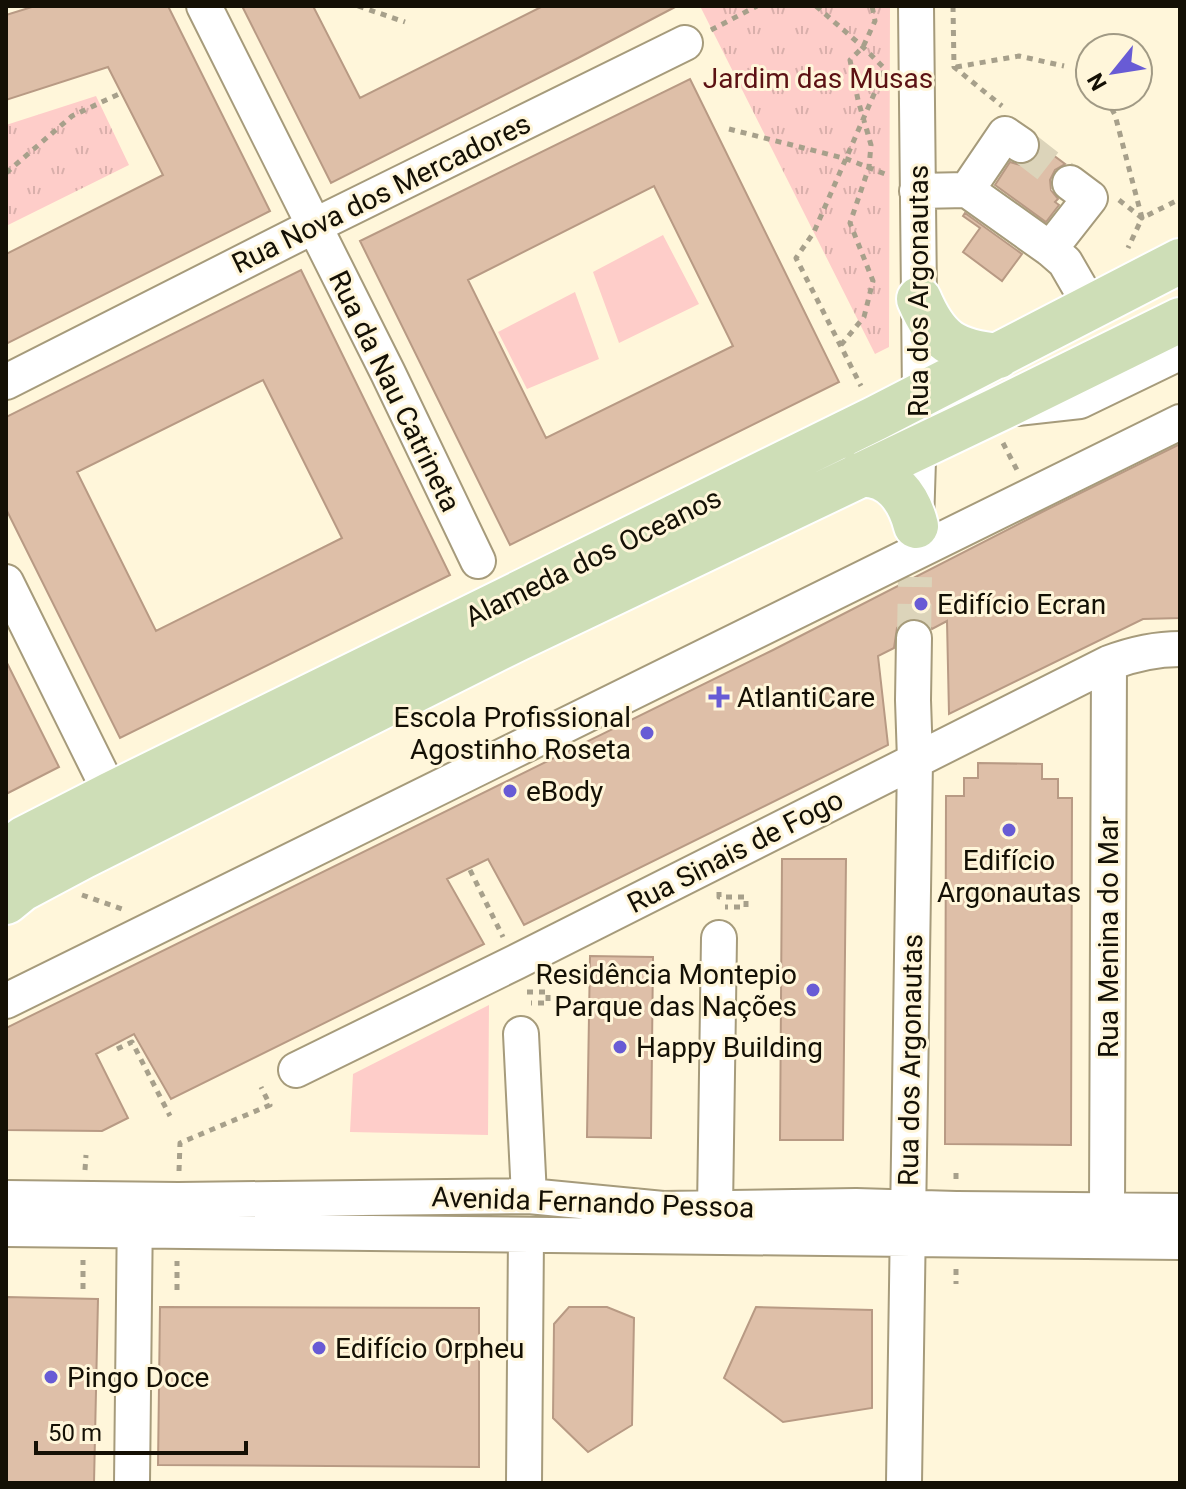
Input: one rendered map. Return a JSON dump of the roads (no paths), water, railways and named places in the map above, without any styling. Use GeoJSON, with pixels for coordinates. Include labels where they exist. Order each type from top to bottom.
{"type":"FeatureCollection","features":[{"type":"Feature","properties":{"kind":"main road","name":"Alameda dos Oceanos"},"geometry":{"type":"LineString","coordinates":[[6,852],[25,838],[111,794],[920,396],[1176,262]]}},
{"type":"Feature","properties":{"kind":"main road"},"geometry":{"type":"LineString","coordinates":[[919,299],[930,323],[944,338],[961,350],[998,356]]}},
{"type":"Feature","properties":{"kind":"main road","name":"Alameda dos Oceanos"},"geometry":{"type":"LineString","coordinates":[[6,902],[32,884],[151,822],[517,639],[918,447],[997,421],[1180,320]]}},
{"type":"Feature","properties":{"kind":"main road"},"geometry":{"type":"LineString","coordinates":[[859,475],[878,476],[894,486],[907,501],[915,552]]}},
{"type":"Feature","properties":{"kind":"street","name":"Rua da Nau Catrineta"},"geometry":{"type":"LineString","coordinates":[[204,6],[388,373],[478,561]]}},
{"type":"Feature","properties":{"kind":"street","name":"Rua dos Argonautas"},"geometry":{"type":"LineString","coordinates":[[915,552],[920,396],[919,299],[905,184],[916,6]]}},
{"type":"Feature","properties":{"kind":"street","name":"Rua Nova dos Mercadores"},"geometry":{"type":"LineString","coordinates":[[6,382],[685,43]]}},
{"type":"Feature","properties":{"kind":"street"},"geometry":{"type":"LineString","coordinates":[[967,190],[1013,139]]}},
{"type":"Feature","properties":{"kind":"street"},"geometry":{"type":"LineString","coordinates":[[905,184],[967,190],[1065,262],[1091,307]]}},
{"type":"Feature","properties":{"kind":"street"},"geometry":{"type":"LineString","coordinates":[[1050,249],[1080,190]]}},
{"type":"Feature","properties":{"kind":"street"},"geometry":{"type":"LineString","coordinates":[[997,421],[1080,401],[1173,356],[1180,348]]}},
{"type":"Feature","properties":{"kind":"street"},"geometry":{"type":"LineString","coordinates":[[6,1001],[1180,422]]}},
{"type":"Feature","properties":{"kind":"street"},"geometry":{"type":"LineString","coordinates":[[6,582],[111,794]]}},
{"type":"Feature","properties":{"kind":"street","name":"Rua dos Argonautas"},"geometry":{"type":"LineString","coordinates":[[904,1483],[915,760],[914,638]]}},
{"type":"Feature","properties":{"kind":"street","name":"Rua Sinais de Fogo"},"geometry":{"type":"LineString","coordinates":[[296,1070],[1109,663],[1134,654],[1180,649]]}},
{"type":"Feature","properties":{"kind":"street","name":"Rua Menina do Mar"},"geometry":{"type":"LineString","coordinates":[[1107,1211],[1109,663]]}},
{"type":"Feature","properties":{"kind":"street"},"geometry":{"type":"LineString","coordinates":[[715,1209],[719,938]]}},
{"type":"Feature","properties":{"kind":"street"},"geometry":{"type":"LineString","coordinates":[[522,1018],[529,1196]]}},
{"type":"Feature","properties":{"kind":"street","name":"Avenida Fernando Pessoa"},"geometry":{"type":"LineString","coordinates":[[6,1229],[134,1215],[178,1200],[529,1196],[663,1209],[908,1206],[1180,1211]]}},
{"type":"Feature","properties":{"kind":"street","name":"Avenida Fernando Pessoa"},"geometry":{"type":"LineString","coordinates":[[6,1198],[134,1215],[526,1235],[1180,1242]]}},
{"type":"Feature","properties":{"kind":"street"},"geometry":{"type":"LineString","coordinates":[[132,1483],[134,1215]]}},
{"type":"Feature","properties":{"kind":"street"},"geometry":{"type":"LineString","coordinates":[[524,1483],[526,1235]]}},
{"type":"Feature","properties":{"kind":"tunnel"},"geometry":{"type":"LineString","coordinates":[[1021,145],[1070,183]]}},
{"type":"Feature","properties":{"kind":"tunnel"},"geometry":{"type":"LineString","coordinates":[[914,638],[915,577]]}},
{"type":"Feature","properties":{"kind":"place","name":"Edifício Ecran"},"geometry":{"type":"Point","coordinates":[921,604]}},
{"type":"Feature","properties":{"kind":"place","name":"AtlantiCare"},"geometry":{"type":"Point","coordinates":[719,697]}},
{"type":"Feature","properties":{"kind":"place","name":"Escola Profissional Agostinho Roseta"},"geometry":{"type":"Point","coordinates":[647,733]}},
{"type":"Feature","properties":{"kind":"place","name":"eBody"},"geometry":{"type":"Point","coordinates":[510,791]}},
{"type":"Feature","properties":{"kind":"place","name":"Edifício Argonautas"},"geometry":{"type":"Point","coordinates":[1009,830]}},
{"type":"Feature","properties":{"kind":"place","name":"Residência Montepio Parque das Nações"},"geometry":{"type":"Point","coordinates":[813,990]}},
{"type":"Feature","properties":{"kind":"place","name":"Happy Building"},"geometry":{"type":"Point","coordinates":[620,1047]}},
{"type":"Feature","properties":{"kind":"place","name":"Edifício Orpheu"},"geometry":{"type":"Point","coordinates":[319,1348]}},
{"type":"Feature","properties":{"kind":"place","name":"Pingo Doce"},"geometry":{"type":"Point","coordinates":[51,1377]}},
{"type":"Feature","properties":{"kind":"park label","name":"Jardim das Musas"},"geometry":{"type":"Point","coordinates":[818,78]}}]}
